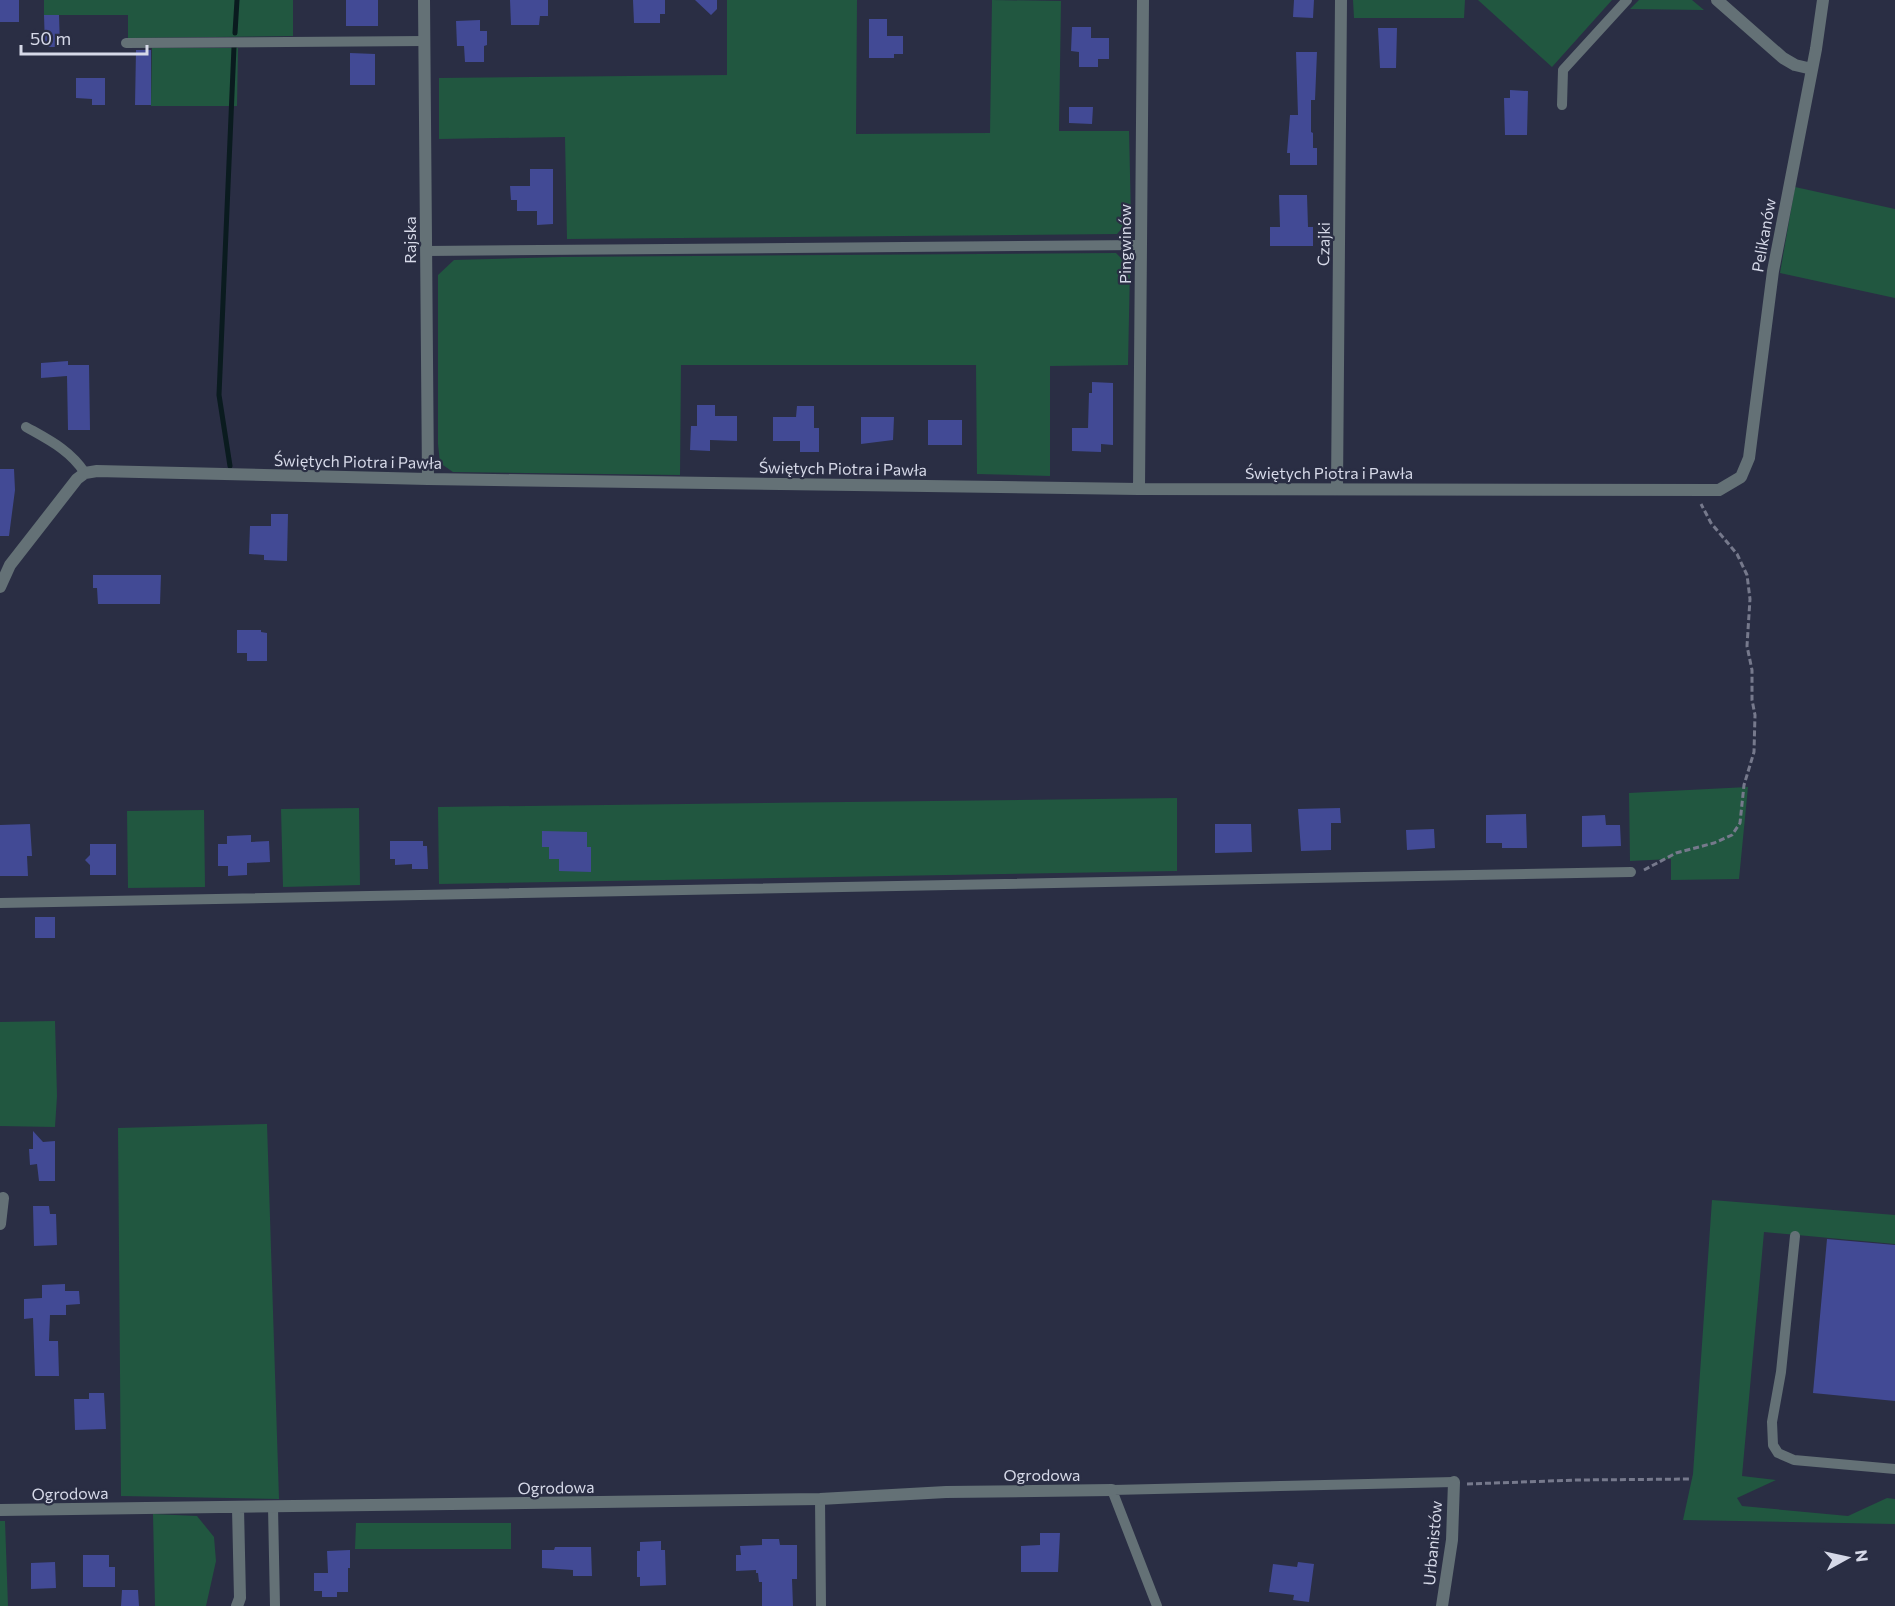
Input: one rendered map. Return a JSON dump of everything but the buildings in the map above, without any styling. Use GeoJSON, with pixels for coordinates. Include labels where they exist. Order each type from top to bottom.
{"type":"FeatureCollection","features":[{"type":"Feature","properties":{"kind":"street","name":"Rajska"},"geometry":{"type":"LineString","coordinates":[[424,0],[428,479]]}},
{"type":"Feature","properties":{"kind":"street","name":"Pingwinów"},"geometry":{"type":"LineString","coordinates":[[1139,489],[1143,0]]}},
{"type":"Feature","properties":{"kind":"street","name":"Czajki"},"geometry":{"type":"LineString","coordinates":[[1337,489],[1341,0]]}},
{"type":"Feature","properties":{"kind":"street"},"geometry":{"type":"LineString","coordinates":[[1717,0],[1783,58],[1795,65],[1812,69]]}},
{"type":"Feature","properties":{"kind":"street","name":"Pelikanów"},"geometry":{"type":"LineString","coordinates":[[1741,477],[1749,458],[1773,271],[1823,0]]}},
{"type":"Feature","properties":{"kind":"street","name":"Świętych Piotra i Pawła"},"geometry":{"type":"LineString","coordinates":[[85,473],[1139,489],[1699,491],[1719,490],[1741,477]]}},
{"type":"Feature","properties":{"kind":"street"},"geometry":{"type":"LineString","coordinates":[[0,587],[5,565],[77,479],[85,473]]}},
{"type":"Feature","properties":{"kind":"street"},"geometry":{"type":"LineString","coordinates":[[0,1224],[3,1198]]}},
{"type":"Feature","properties":{"kind":"street","name":"Urbanistów"},"geometry":{"type":"LineString","coordinates":[[1442,1606],[1452,1540],[1454,1482]]}},
{"type":"Feature","properties":{"kind":"street","name":"Ogrodowa"},"geometry":{"type":"LineString","coordinates":[[0,1510],[820,1499],[946,1492],[1112,1490]]}},
{"type":"Feature","properties":{"kind":"street"},"geometry":{"type":"LineString","coordinates":[[237,1606],[240,1598],[238,1508]]}},
{"type":"Feature","properties":{"kind":"lane"},"geometry":{"type":"LineString","coordinates":[[1562,105],[1563,70],[1627,0]]}},
{"type":"Feature","properties":{"kind":"lane"},"geometry":{"type":"LineString","coordinates":[[126,43],[425,41]]}},
{"type":"Feature","properties":{"kind":"lane"},"geometry":{"type":"LineString","coordinates":[[426,251],[1141,245]]}},
{"type":"Feature","properties":{"kind":"lane"},"geometry":{"type":"LineString","coordinates":[[26,427],[66,450],[85,473]]}},
{"type":"Feature","properties":{"kind":"lane"},"geometry":{"type":"LineString","coordinates":[[0,903],[1631,872]]}},
{"type":"Feature","properties":{"kind":"lane"},"geometry":{"type":"LineString","coordinates":[[1795,1236],[1771,1432],[1773,1445],[1778,1453],[1794,1460],[1895,1469]]}},
{"type":"Feature","properties":{"kind":"lane"},"geometry":{"type":"LineString","coordinates":[[1157,1606],[1112,1490],[1454,1482]]}},
{"type":"Feature","properties":{"kind":"lane"},"geometry":{"type":"LineString","coordinates":[[820,1499],[821,1606]]}},
{"type":"Feature","properties":{"kind":"lane"},"geometry":{"type":"LineString","coordinates":[[273,1507],[275,1606]]}},
{"type":"Feature","properties":{"kind":"path"},"geometry":{"type":"LineString","coordinates":[[1631,872],[1649,868],[1676,853],[1714,843],[1732,835],[1740,823],[1746,776],[1754,752],[1755,715],[1752,700],[1752,670],[1747,646],[1750,598],[1747,575],[1737,554],[1705,513],[1699,498],[1699,491]]}},
{"type":"Feature","properties":{"kind":"path"},"geometry":{"type":"LineString","coordinates":[[1454,1482],[1458,1484],[1691,1479]]}},
{"type":"Feature","properties":{"kind":"green space"},"geometry":{"type":"Polygon","coordinates":[[[44,0],[293,0],[293,36],[128,38],[128,15],[44,15],[44,0]]]}},
{"type":"Feature","properties":{"kind":"green space"},"geometry":{"type":"Polygon","coordinates":[[[727,0],[857,0],[856,134],[990,133],[992,0],[1061,1],[1059,131],[1129,131],[1131,218],[1117,234],[567,239],[565,137],[439,139],[439,78],[727,75],[727,0]]]}},
{"type":"Feature","properties":{"kind":"green space"},"geometry":{"type":"Polygon","coordinates":[[[1353,0],[1465,0],[1464,18],[1354,18],[1353,0]]]}},
{"type":"Feature","properties":{"kind":"green space"},"geometry":{"type":"Polygon","coordinates":[[[1478,0],[1612,0],[1552,67],[1478,0]]]}},
{"type":"Feature","properties":{"kind":"green space"},"geometry":{"type":"Polygon","coordinates":[[[1639,0],[1692,0],[1704,10],[1630,9],[1639,0]]]}},
{"type":"Feature","properties":{"kind":"green space"},"geometry":{"type":"Polygon","coordinates":[[[152,48],[238,48],[237,106],[151,106],[152,48]]]}},
{"type":"Feature","properties":{"kind":"green space"},"geometry":{"type":"Polygon","coordinates":[[[1795,187],[1895,209],[1895,298],[1780,273],[1795,187]]]}},
{"type":"Feature","properties":{"kind":"green space"},"geometry":{"type":"Polygon","coordinates":[[[1116,253],[1130,267],[1128,365],[1050,366],[1050,476],[977,474],[976,365],[681,365],[680,475],[453,472],[440,463],[438,275],[454,260],[562,257],[1116,253]]]}},
{"type":"Feature","properties":{"kind":"green space"},"geometry":{"type":"Polygon","coordinates":[[[1748,787],[1739,879],[1671,880],[1671,859],[1630,861],[1629,793],[1748,787]]]}},
{"type":"Feature","properties":{"kind":"green space"},"geometry":{"type":"Polygon","coordinates":[[[1177,798],[1177,871],[439,884],[438,807],[1177,798]]]}},
{"type":"Feature","properties":{"kind":"green space"},"geometry":{"type":"Polygon","coordinates":[[[359,808],[360,885],[283,887],[281,809],[359,808]]]}},
{"type":"Feature","properties":{"kind":"green space"},"geometry":{"type":"Polygon","coordinates":[[[204,810],[205,887],[128,888],[127,811],[204,810]]]}},
{"type":"Feature","properties":{"kind":"green space"},"geometry":{"type":"Polygon","coordinates":[[[55,1021],[57,1096],[55,1127],[0,1126],[0,1022],[55,1021]]]}},
{"type":"Feature","properties":{"kind":"green space"},"geometry":{"type":"Polygon","coordinates":[[[267,1124],[279,1499],[121,1496],[118,1128],[267,1124]]]}},
{"type":"Feature","properties":{"kind":"green space"},"geometry":{"type":"Polygon","coordinates":[[[1712,1200],[1895,1215],[1895,1244],[1764,1232],[1742,1476],[1776,1480],[1737,1498],[1742,1506],[1848,1516],[1887,1498],[1895,1499],[1895,1524],[1683,1520],[1693,1474],[1712,1200]]]}},
{"type":"Feature","properties":{"kind":"green space"},"geometry":{"type":"Polygon","coordinates":[[[153,1514],[197,1516],[214,1537],[216,1561],[206,1606],[155,1606],[153,1514]]]}},
{"type":"Feature","properties":{"kind":"green space"},"geometry":{"type":"Polygon","coordinates":[[[0,1521],[5,1521],[8,1606],[0,1606],[0,1521]]]}},
{"type":"Feature","properties":{"kind":"green space"},"geometry":{"type":"Polygon","coordinates":[[[356,1523],[511,1523],[511,1549],[355,1549],[356,1523]]]}},
{"type":"Feature","properties":{"kind":"waterway"},"geometry":{"type":"LineString","coordinates":[[235,33],[237,0]]}},
{"type":"Feature","properties":{"kind":"waterway"},"geometry":{"type":"LineString","coordinates":[[230,466],[219,395],[234,47]]}}]}
